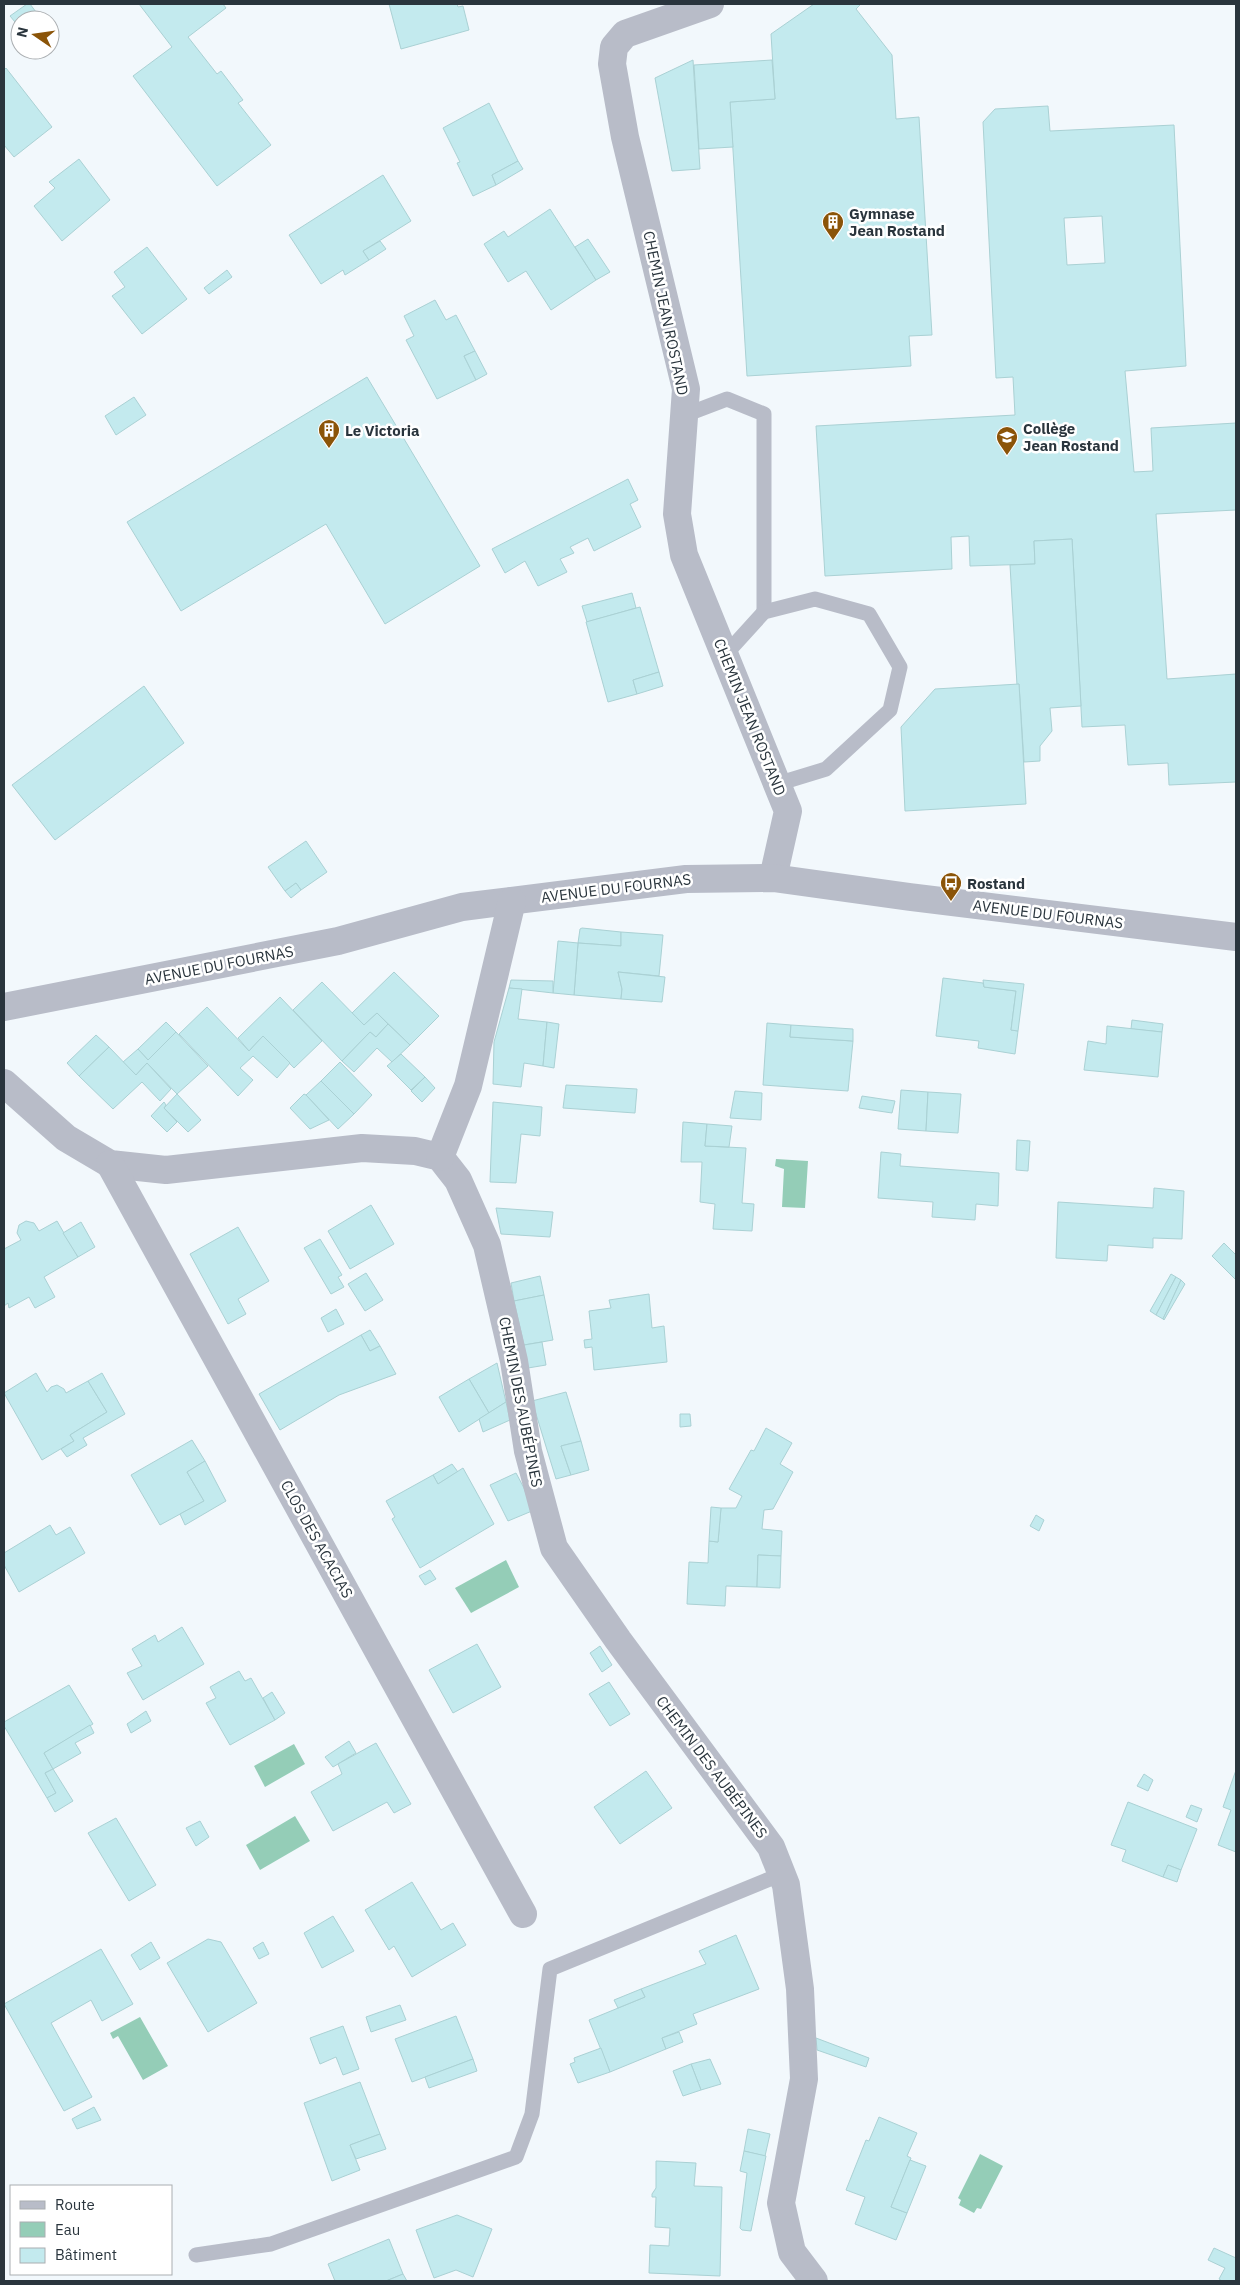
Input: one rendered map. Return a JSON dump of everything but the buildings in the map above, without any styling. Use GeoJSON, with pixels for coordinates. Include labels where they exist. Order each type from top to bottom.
{"type":"FeatureCollection","features":[{"type":"Feature","properties":{"kind":"street","name":"CHEMIN JEAN ROSTAND"},"geometry":{"type":"LineString","coordinates":[[710,4],[625,34],[614,47],[612,64],[626,137],[686,389],[677,514],[684,555],[788,811],[773,878]]}},
{"type":"Feature","properties":{"kind":"street","name":"AVENUE DU FOURNAS"},"geometry":{"type":"LineString","coordinates":[[4,1007],[338,941],[462,907],[686,879],[773,878],[910,898],[1236,937]]}},
{"type":"Feature","properties":{"kind":"street"},"geometry":{"type":"LineString","coordinates":[[4,1083],[66,1138],[110,1164],[166,1170],[362,1148],[415,1151],[440,1157],[468,1086],[512,901]]}},
{"type":"Feature","properties":{"kind":"street","name":"CHEMIN DES AUBÉPINES"},"geometry":{"type":"LineString","coordinates":[[440,1157],[458,1180],[487,1245],[514,1361],[528,1451],[554,1548],[618,1640],[771,1847],[786,1885],[800,1989],[804,2079],[781,2203],[792,2252],[814,2281]]}},
{"type":"Feature","properties":{"kind":"street","name":"CLOS DES ACACIAS"},"geometry":{"type":"LineString","coordinates":[[110,1164],[523,1914]]}},
{"type":"Feature","properties":{"kind":"lane"},"geometry":{"type":"LineString","coordinates":[[685,415],[727,399],[764,414],[764,612]]}},
{"type":"Feature","properties":{"kind":"lane"},"geometry":{"type":"LineString","coordinates":[[724,655],[764,612],[815,599],[869,614],[900,667],[890,710],[826,769],[777,784]]}},
{"type":"Feature","properties":{"kind":"lane"},"geometry":{"type":"LineString","coordinates":[[196,2255],[271,2244],[516,2157],[532,2114],[550,1969],[782,1874]]}},
{"type":"Feature","properties":{"kind":"water"},"geometry":{"type":"Polygon","coordinates":[[[776,1159],[808,1161],[805,1208],[782,1207],[784,1169],[775,1166],[776,1159]]]}},
{"type":"Feature","properties":{"kind":"water"},"geometry":{"type":"Polygon","coordinates":[[[506,1560],[519,1587],[471,1613],[455,1588],[506,1560]]]}},
{"type":"Feature","properties":{"kind":"water"},"geometry":{"type":"Polygon","coordinates":[[[294,1744],[305,1764],[265,1787],[254,1766],[294,1744]]]}},
{"type":"Feature","properties":{"kind":"water"},"geometry":{"type":"Polygon","coordinates":[[[295,1816],[310,1841],[260,1870],[246,1845],[295,1816]]]}},
{"type":"Feature","properties":{"kind":"water"},"geometry":{"type":"Polygon","coordinates":[[[140,2017],[168,2066],[143,2080],[118,2036],[113,2039],[110,2033],[140,2017]]]}},
{"type":"Feature","properties":{"kind":"water"},"geometry":{"type":"Polygon","coordinates":[[[980,2154],[1003,2166],[981,2209],[977,2208],[974,2213],[959,2205],[961,2200],[958,2198],[980,2154]]]}},
{"type":"Feature","properties":{"kind":"place","name":"Gymnase Jean Rostand"},"geometry":{"type":"Point","coordinates":[833,241]}},
{"type":"Feature","properties":{"kind":"place","name":"Le Victoria"},"geometry":{"type":"Point","coordinates":[329,449]}},
{"type":"Feature","properties":{"kind":"place","name":"Collège Jean Rostand"},"geometry":{"type":"Point","coordinates":[1007,456]}},
{"type":"Feature","properties":{"kind":"place","name":"Rostand"},"geometry":{"type":"Point","coordinates":[951,902]}}]}
